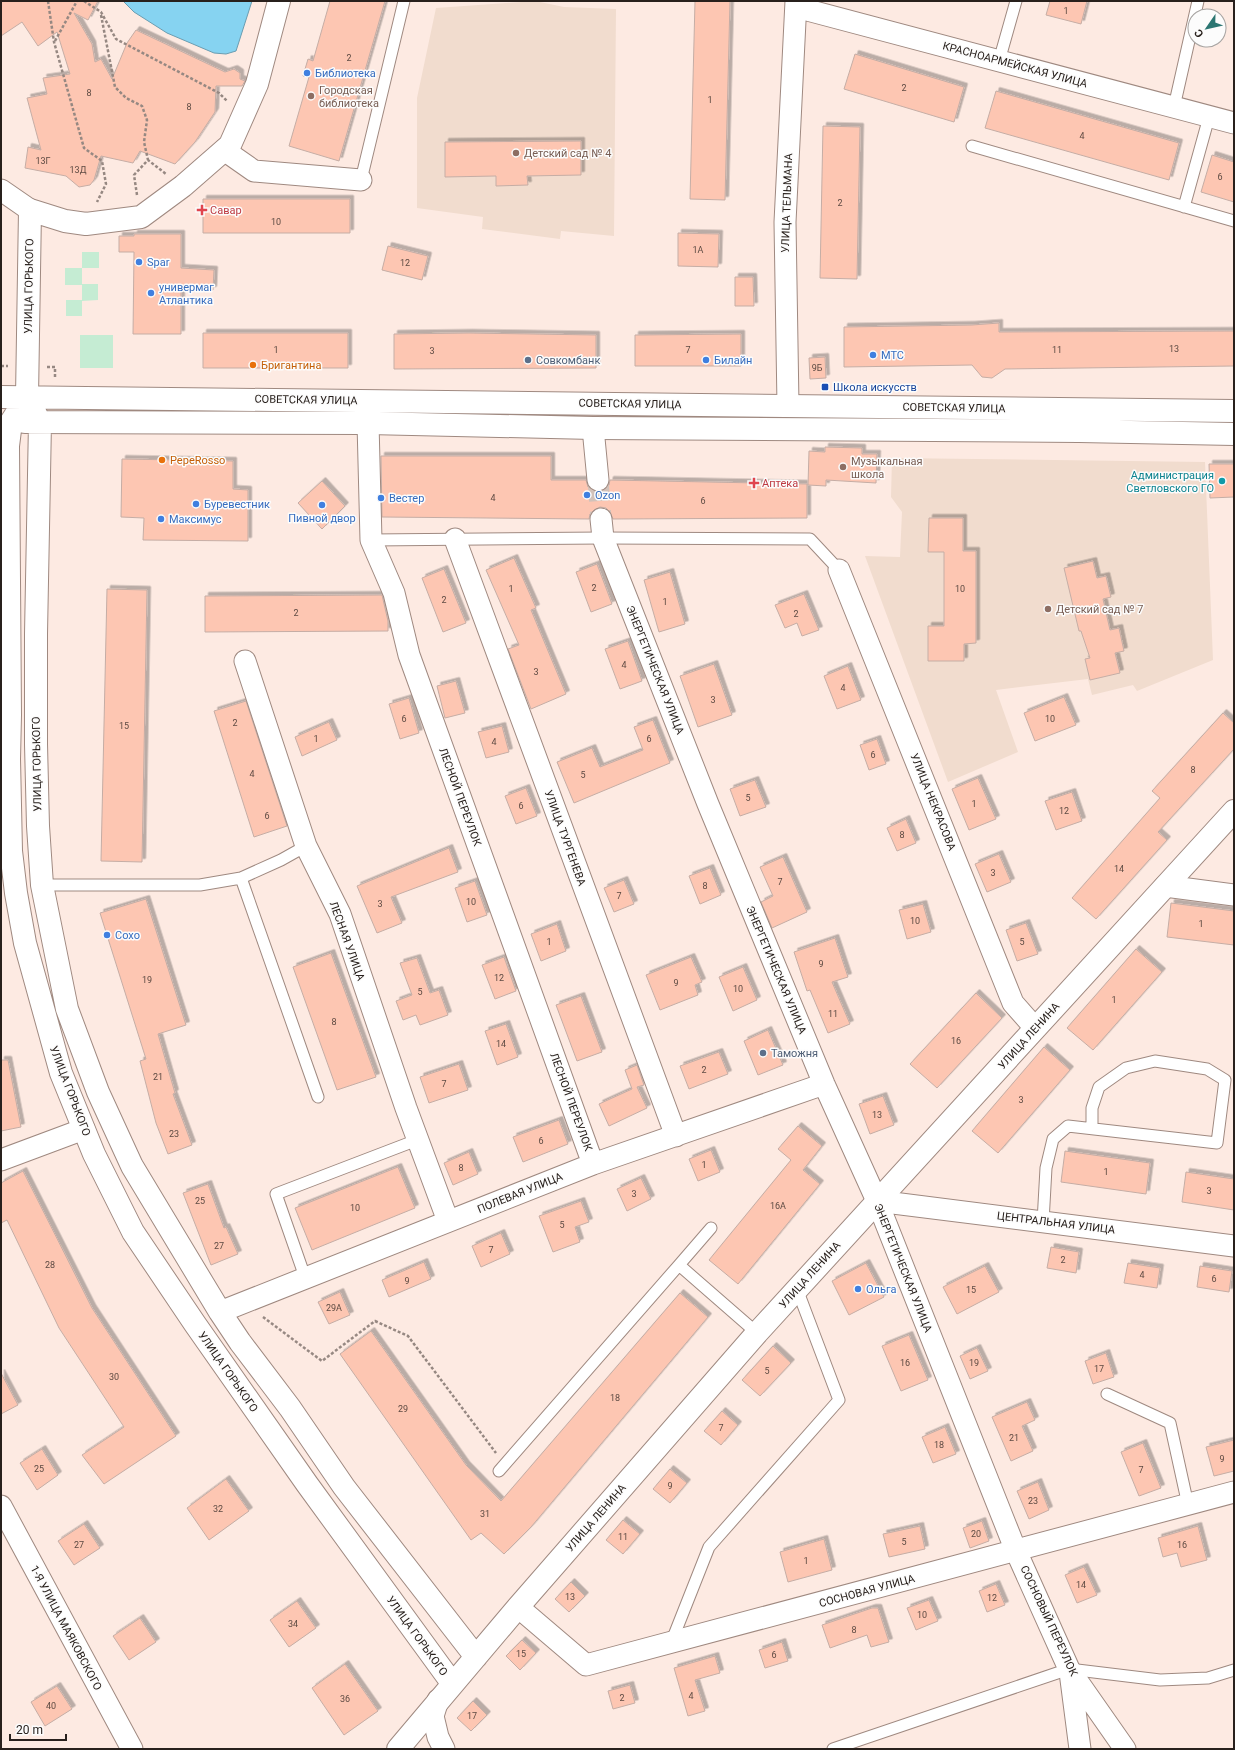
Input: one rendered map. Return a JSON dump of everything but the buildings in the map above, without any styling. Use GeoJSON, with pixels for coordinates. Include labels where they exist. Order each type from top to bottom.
{"type":"FeatureCollection","features":[{"type":"Feature","properties":{"kind":"street"},"geometry":{"type":"LineString","coordinates":[[1,190],[30,210],[65,221],[86,224],[141,216],[183,186],[230,145],[258,84],[279,1]]}},
{"type":"Feature","properties":{"kind":"street","name":"КРАСНОАРМЕЙСКАЯ УЛИЦА"},"geometry":{"type":"LineString","coordinates":[[806,5],[999,61],[1234,123]]}},
{"type":"Feature","properties":{"kind":"street","name":"УЛИЦА ТЕЛЬМАНА"},"geometry":{"type":"LineString","coordinates":[[788,405],[785,222],[806,5]]}},
{"type":"Feature","properties":{"kind":"street"},"geometry":{"type":"LineString","coordinates":[[224,150],[254,171],[361,180]]}},
{"type":"Feature","properties":{"kind":"street","name":"УЛИЦА ГОРЬКОГО"},"geometry":{"type":"LineString","coordinates":[[30,210],[27,397],[40,422],[36,641],[37,784],[42,885],[67,1010],[98,1092],[132,1166],[220,1312],[240,1342],[290,1408],[344,1487],[476,1657]]}},
{"type":"Feature","properties":{"kind":"street","name":"СОВЕТСКАЯ УЛИЦА"},"geometry":{"type":"LineString","coordinates":[[1,397],[1234,411]]}},
{"type":"Feature","properties":{"kind":"street","name":"УЛИЦА ГОРЬКОГО"},"geometry":{"type":"LineString","coordinates":[[27,397],[6,422],[8,446],[5,629],[11,851],[16,893],[25,943],[43,1014],[61,1073],[94,1154],[133,1232],[195,1324],[307,1484],[452,1683]]}},
{"type":"Feature","properties":{"kind":"street","name":"СОВЕТСКАЯ УЛИЦА"},"geometry":{"type":"LineString","coordinates":[[6,422],[368,423],[593,428],[1071,431],[1234,434]]}},
{"type":"Feature","properties":{"kind":"street","name":"ЛЕСНОЙ ПЕРЕУЛОК"},"geometry":{"type":"LineString","coordinates":[[368,423],[371,540],[394,593],[409,655],[594,1164]]}},
{"type":"Feature","properties":{"kind":"street"},"geometry":{"type":"LineString","coordinates":[[593,428],[598,480]]}},
{"type":"Feature","properties":{"kind":"street","name":"ЭНЕРГЕТИЧЕСКАЯ УЛИЦА"},"geometry":{"type":"LineString","coordinates":[[602,528],[705,796],[824,1084],[877,1201],[1016,1551]]}},
{"type":"Feature","properties":{"kind":"street","name":"УЛИЦА ТУРГЕНЕВА"},"geometry":{"type":"LineString","coordinates":[[455,540],[676,1136]]}},
{"type":"Feature","properties":{"kind":"street","name":"УЛИЦА НЕКРАСОВА"},"geometry":{"type":"LineString","coordinates":[[839,570],[1013,1003],[1035,1028]]}},
{"type":"Feature","properties":{"kind":"street","name":"ЛЕСНАЯ УЛИЦА"},"geometry":{"type":"LineString","coordinates":[[245,661],[306,846],[340,914],[417,1140],[448,1221]]}},
{"type":"Feature","properties":{"kind":"street"},"geometry":{"type":"LineString","coordinates":[[10,784],[37,784]]}},
{"type":"Feature","properties":{"kind":"street","name":"УЛИЦА ЛЕНИНА"},"geometry":{"type":"LineString","coordinates":[[399,1748],[452,1683],[757,1333],[1234,811]]}},
{"type":"Feature","properties":{"kind":"street"},"geometry":{"type":"LineString","coordinates":[[1165,886],[1234,895]]}},
{"type":"Feature","properties":{"kind":"street","name":"ПОЛЕВАЯ УЛИЦА"},"geometry":{"type":"LineString","coordinates":[[220,1312],[305,1277],[594,1164],[824,1084]]}},
{"type":"Feature","properties":{"kind":"street"},"geometry":{"type":"LineString","coordinates":[[1,1160],[110,1119]]}},
{"type":"Feature","properties":{"kind":"street","name":"ЦЕНТРАЛЬНАЯ УЛИЦА"},"geometry":{"type":"LineString","coordinates":[[877,1201],[1234,1246]]}},
{"type":"Feature","properties":{"kind":"street"},"geometry":{"type":"LineString","coordinates":[[195,1324],[220,1312]]}},
{"type":"Feature","properties":{"kind":"street","name":"СОСНОВАЯ УЛИЦА"},"geometry":{"type":"LineString","coordinates":[[518,1607],[586,1665],[1234,1492]]}},
{"type":"Feature","properties":{"kind":"street","name":"1-Я УЛИЦА МАЯКОВСКОГО"},"geometry":{"type":"LineString","coordinates":[[1,1506],[132,1749]]}},
{"type":"Feature","properties":{"kind":"street","name":"СОСНОВЫЙ ПЕРЕУЛОК"},"geometry":{"type":"LineString","coordinates":[[1016,1551],[1069,1669],[1125,1749]]}},
{"type":"Feature","properties":{"kind":"street"},"geometry":{"type":"LineString","coordinates":[[1069,1669],[1080,1749]]}},
{"type":"Feature","properties":{"kind":"street"},"geometry":{"type":"LineString","coordinates":[[438,1700],[433,1716],[438,1738],[444,1749]]}},
{"type":"Feature","properties":{"kind":"lane"},"geometry":{"type":"LineString","coordinates":[[361,180],[404,1]]}},
{"type":"Feature","properties":{"kind":"lane"},"geometry":{"type":"LineString","coordinates":[[999,61],[1016,1]]}},
{"type":"Feature","properties":{"kind":"lane"},"geometry":{"type":"LineString","coordinates":[[1174,107],[1198,1]]}},
{"type":"Feature","properties":{"kind":"lane"},"geometry":{"type":"LineString","coordinates":[[1184,207],[1209,116]]}},
{"type":"Feature","properties":{"kind":"lane"},"geometry":{"type":"LineString","coordinates":[[972,146],[1234,221]]}},
{"type":"Feature","properties":{"kind":"lane"},"geometry":{"type":"LineString","coordinates":[[371,540],[455,540],[602,528],[810,539],[839,570]]}},
{"type":"Feature","properties":{"kind":"lane"},"geometry":{"type":"LineString","coordinates":[[42,885],[200,885],[241,878],[306,846]]}},
{"type":"Feature","properties":{"kind":"lane"},"geometry":{"type":"LineString","coordinates":[[241,878],[318,1097]]}},
{"type":"Feature","properties":{"kind":"lane"},"geometry":{"type":"LineString","coordinates":[[1043,1222],[1046,1168],[1053,1139],[1068,1126],[1092,1127],[1217,1142],[1225,1080],[1207,1069],[1155,1061],[1126,1068],[1099,1087],[1092,1108],[1092,1127]]}},
{"type":"Feature","properties":{"kind":"lane"},"geometry":{"type":"LineString","coordinates":[[305,1277],[276,1194],[417,1140]]}},
{"type":"Feature","properties":{"kind":"lane"},"geometry":{"type":"LineString","coordinates":[[502,1468],[711,1228]]}},
{"type":"Feature","properties":{"kind":"lane"},"geometry":{"type":"LineString","coordinates":[[679,1265],[757,1333]]}},
{"type":"Feature","properties":{"kind":"lane"},"geometry":{"type":"LineString","coordinates":[[671,1643],[709,1547],[839,1400],[797,1289]]}},
{"type":"Feature","properties":{"kind":"lane"},"geometry":{"type":"LineString","coordinates":[[1108,1394],[1170,1424],[1188,1504]]}},
{"type":"Feature","properties":{"kind":"lane"},"geometry":{"type":"LineString","coordinates":[[833,1749],[1069,1669],[1160,1680],[1208,1678],[1234,1670]]}},
{"type":"Feature","properties":{"kind":"path"},"geometry":{"type":"LineString","coordinates":[[48,1],[54,42],[84,148],[102,161],[106,184],[86,224]]}},
{"type":"Feature","properties":{"kind":"path"},"geometry":{"type":"LineString","coordinates":[[54,42],[77,1]]}},
{"type":"Feature","properties":{"kind":"path"},"geometry":{"type":"LineString","coordinates":[[84,1],[101,12],[116,38],[219,93],[244,116]]}},
{"type":"Feature","properties":{"kind":"path"},"geometry":{"type":"LineString","coordinates":[[101,12],[115,87],[126,98],[142,106],[147,120],[144,142],[148,160],[183,186]]}},
{"type":"Feature","properties":{"kind":"path"},"geometry":{"type":"LineString","coordinates":[[134,218],[137,192],[134,175],[148,160]]}},
{"type":"Feature","properties":{"kind":"path"},"geometry":{"type":"LineString","coordinates":[[243,1302],[322,1361],[375,1321],[408,1336],[502,1468]]}},
{"type":"Feature","properties":{"kind":"shaded area","name":"Детский сад № 4"},"geometry":{"type":"Polygon","coordinates":[[[535,1],[564,7],[616,9],[614,236],[561,231],[560,239],[482,229],[483,217],[417,208],[417,98],[436,8],[535,1]]]}},
{"type":"Feature","properties":{"kind":"shaded area","name":"Детский сад № 7"},"geometry":{"type":"Polygon","coordinates":[[[892,458],[1205,462],[1213,660],[1137,691],[1133,685],[1092,695],[1088,679],[996,690],[1018,752],[948,782],[865,556],[900,557],[902,512],[891,497],[892,458]]]}},
{"type":"Feature","properties":{"kind":"green space"},"geometry":{"type":"Polygon","coordinates":[[[82,252],[99,252],[99,268],[82,268],[82,252]]]}},
{"type":"Feature","properties":{"kind":"green space"},"geometry":{"type":"Polygon","coordinates":[[[65,268],[82,268],[82,284],[98,284],[98,300],[82,301],[82,316],[66,316],[66,300],[82,300],[82,285],[65,285],[65,268]]]}},
{"type":"Feature","properties":{"kind":"green space"},"geometry":{"type":"Polygon","coordinates":[[[80,335],[113,335],[113,368],[80,368],[80,335]]]}},
{"type":"Feature","properties":{"kind":"water"},"geometry":{"type":"Polygon","coordinates":[[[123,1],[252,1],[236,51],[226,54],[214,53],[167,33],[134,12],[123,1]]]}},
{"type":"Feature","properties":{"kind":"tunnel"},"geometry":{"type":"LineString","coordinates":[[598,480],[601,519]]}},
{"type":"Feature","properties":{"kind":"place","name":"Библиотека"},"geometry":{"type":"Point","coordinates":[307,73]}},
{"type":"Feature","properties":{"kind":"place","name":"Городская библиотека"},"geometry":{"type":"Point","coordinates":[311,96]}},
{"type":"Feature","properties":{"kind":"place","name":"Детский сад № 4"},"geometry":{"type":"Point","coordinates":[516,153]}},
{"type":"Feature","properties":{"kind":"place","name":"Савар"},"geometry":{"type":"Point","coordinates":[202,210]}},
{"type":"Feature","properties":{"kind":"place","name":"Spar"},"geometry":{"type":"Point","coordinates":[139,262]}},
{"type":"Feature","properties":{"kind":"place","name":"универмаг Атлантика"},"geometry":{"type":"Point","coordinates":[151,293]}},
{"type":"Feature","properties":{"kind":"place","name":"МТС"},"geometry":{"type":"Point","coordinates":[873,355]}},
{"type":"Feature","properties":{"kind":"place","name":"Совкомбанк"},"geometry":{"type":"Point","coordinates":[528,360]}},
{"type":"Feature","properties":{"kind":"place","name":"Билайн"},"geometry":{"type":"Point","coordinates":[706,360]}},
{"type":"Feature","properties":{"kind":"place","name":"Бригантина"},"geometry":{"type":"Point","coordinates":[253,365]}},
{"type":"Feature","properties":{"kind":"place","name":"Школа искусств"},"geometry":{"type":"Point","coordinates":[825,387]}},
{"type":"Feature","properties":{"kind":"place","name":"PepeRosso"},"geometry":{"type":"Point","coordinates":[162,460]}},
{"type":"Feature","properties":{"kind":"place","name":"Музыкальная школа"},"geometry":{"type":"Point","coordinates":[843,467]}},
{"type":"Feature","properties":{"kind":"place","name":"Администрация Светловского ГО"},"geometry":{"type":"Point","coordinates":[1222,481]}},
{"type":"Feature","properties":{"kind":"place","name":"Аптека"},"geometry":{"type":"Point","coordinates":[754,483]}},
{"type":"Feature","properties":{"kind":"place","name":"Ozon"},"geometry":{"type":"Point","coordinates":[587,495]}},
{"type":"Feature","properties":{"kind":"place","name":"Вестер"},"geometry":{"type":"Point","coordinates":[381,498]}},
{"type":"Feature","properties":{"kind":"place","name":"Буревестник"},"geometry":{"type":"Point","coordinates":[196,504]}},
{"type":"Feature","properties":{"kind":"place","name":"Пивной двор"},"geometry":{"type":"Point","coordinates":[322,505]}},
{"type":"Feature","properties":{"kind":"place","name":"Максимус"},"geometry":{"type":"Point","coordinates":[161,519]}},
{"type":"Feature","properties":{"kind":"place","name":"Детский сад № 7"},"geometry":{"type":"Point","coordinates":[1048,609]}},
{"type":"Feature","properties":{"kind":"place","name":"Сохо"},"geometry":{"type":"Point","coordinates":[107,935]}},
{"type":"Feature","properties":{"kind":"place","name":"Таможня"},"geometry":{"type":"Point","coordinates":[763,1053]}},
{"type":"Feature","properties":{"kind":"place","name":"Ольга"},"geometry":{"type":"Point","coordinates":[858,1289]}}]}
